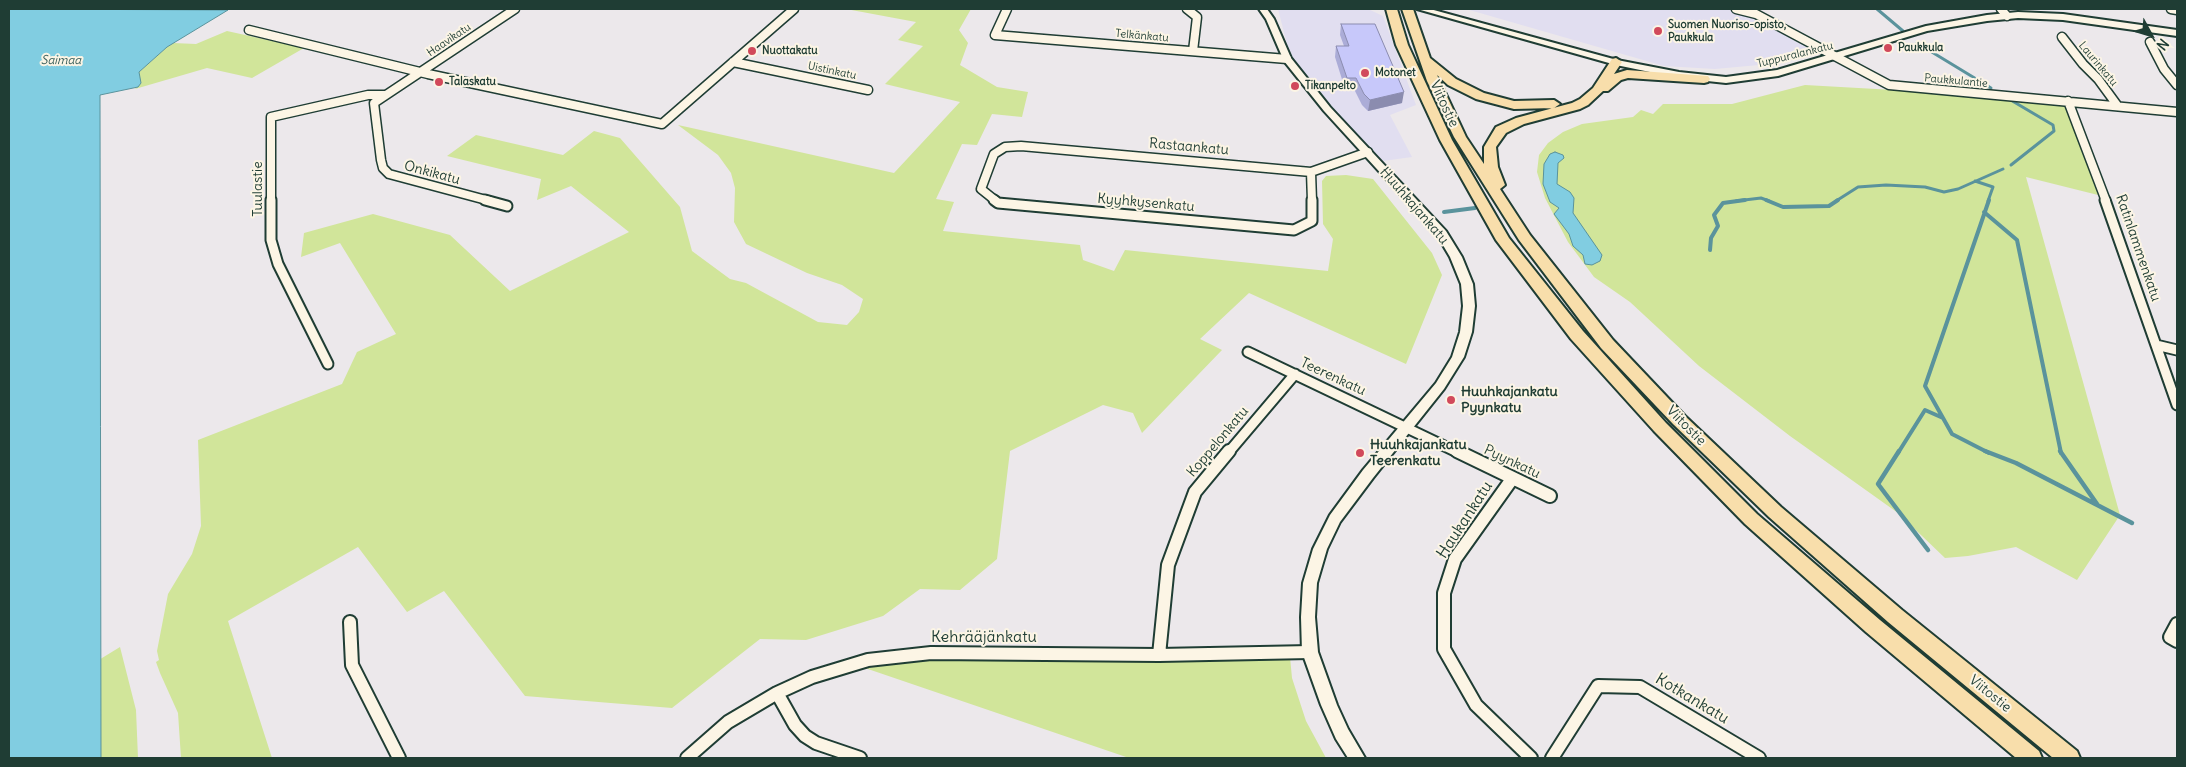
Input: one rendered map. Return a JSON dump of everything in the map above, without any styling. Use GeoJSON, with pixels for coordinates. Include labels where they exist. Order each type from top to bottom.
{"type":"FeatureCollection","features":[{"type":"Feature","properties":{"kind":"highway","name":"Viitostie"},"geometry":{"type":"LineString","coordinates":[[1391,9],[1402,45],[1446,140],[1503,240],[1577,335],[1660,427],[1751,519],[1873,626],[2031,758]]}},
{"type":"Feature","properties":{"kind":"highway","name":"Viitostie"},"geometry":{"type":"LineString","coordinates":[[1408,9],[1425,59],[1460,138],[1509,213],[1561,286],[1607,344],[1679,420],[1774,512],[1895,616],[2069,758]]}},
{"type":"Feature","properties":{"kind":"highway"},"geometry":{"type":"LineString","coordinates":[[1425,59],[1452,82],[1480,96],[1504,103],[1532,106],[1559,103],[1581,95],[1610,60]]}},
{"type":"Feature","properties":{"kind":"highway"},"geometry":{"type":"LineString","coordinates":[[1509,213],[1491,167],[1490,147],[1492,141],[1501,130],[1508,126],[1576,106],[1592,96],[1610,60]]}},
{"type":"Feature","properties":{"kind":"highway"},"geometry":{"type":"LineString","coordinates":[[1547,114],[1583,105],[1596,96],[1608,82],[1622,75],[1634,74],[1704,79]]}},
{"type":"Feature","properties":{"kind":"street","name":"Haavikatu"},"geometry":{"type":"LineString","coordinates":[[420,72],[514,9]]}},
{"type":"Feature","properties":{"kind":"street"},"geometry":{"type":"LineString","coordinates":[[249,30],[420,72],[662,124],[794,9]]}},
{"type":"Feature","properties":{"kind":"street","name":"Telkänkatu"},"geometry":{"type":"LineString","coordinates":[[1007,9],[995,35],[1287,59]]}},
{"type":"Feature","properties":{"kind":"street"},"geometry":{"type":"LineString","coordinates":[[1187,9],[1197,17],[1193,51]]}},
{"type":"Feature","properties":{"kind":"street","name":"Huuhkajankatu"},"geometry":{"type":"LineString","coordinates":[[1263,9],[1270,14],[1287,59],[1327,109],[1442,233],[1456,257],[1467,284],[1469,306],[1466,332],[1458,357],[1440,386],[1368,474],[1335,519],[1320,549],[1310,583],[1308,617],[1310,652],[1329,706],[1342,734],[1357,758]]}},
{"type":"Feature","properties":{"kind":"street","name":"Tuppuralankatu"},"geometry":{"type":"LineString","coordinates":[[1420,9],[1610,60],[1704,79],[1726,80],[1755,77],[1835,57],[1926,29],[2004,12],[2086,19],[2177,33]]}},
{"type":"Feature","properties":{"kind":"street","name":"Paukkulantie"},"geometry":{"type":"LineString","coordinates":[[1736,9],[1755,11],[1888,85],[2177,112]]}},
{"type":"Feature","properties":{"kind":"street"},"geometry":{"type":"LineString","coordinates":[[2171,9],[2177,10]]}},
{"type":"Feature","properties":{"kind":"street","name":"Laurinkatu"},"geometry":{"type":"LineString","coordinates":[[2062,37],[2083,64],[2098,78],[2117,105]]}},
{"type":"Feature","properties":{"kind":"street"},"geometry":{"type":"LineString","coordinates":[[2150,42],[2164,69],[2177,85]]}},
{"type":"Feature","properties":{"kind":"street","name":"Uistinkatu"},"geometry":{"type":"LineString","coordinates":[[733,62],[868,90]]}},
{"type":"Feature","properties":{"kind":"street"},"geometry":{"type":"LineString","coordinates":[[384,95],[420,72]]}},
{"type":"Feature","properties":{"kind":"street","name":"Tuulastie"},"geometry":{"type":"LineString","coordinates":[[328,364],[278,264],[271,240],[271,117],[368,95],[384,95]]}},
{"type":"Feature","properties":{"kind":"street","name":"Onkikatu"},"geometry":{"type":"LineString","coordinates":[[384,95],[374,103],[381,160],[383,168],[389,174],[507,206]]}},
{"type":"Feature","properties":{"kind":"street","name":"Ratinlammenkatu"},"geometry":{"type":"LineString","coordinates":[[2068,101],[2102,191],[2177,405]]}},
{"type":"Feature","properties":{"kind":"street","name":"Rastaankatu"},"geometry":{"type":"LineString","coordinates":[[1005,147],[1021,146],[1311,172],[1368,152]]}},
{"type":"Feature","properties":{"kind":"street","name":"Kyyhkysenkatu"},"geometry":{"type":"LineString","coordinates":[[1005,147],[994,154],[981,189],[998,203],[1294,230],[1312,221],[1311,172]]}},
{"type":"Feature","properties":{"kind":"street"},"geometry":{"type":"LineString","coordinates":[[2156,345],[2177,350]]}},
{"type":"Feature","properties":{"kind":"street","name":"Teerenkatu"},"geometry":{"type":"LineString","coordinates":[[1248,352],[1407,428]]}},
{"type":"Feature","properties":{"kind":"street","name":"Koppelonkatu"},"geometry":{"type":"LineString","coordinates":[[1159,655],[1168,564],[1195,492],[1296,374]]}},
{"type":"Feature","properties":{"kind":"street","name":"Pyynkatu"},"geometry":{"type":"LineString","coordinates":[[1407,428],[1550,496]]}},
{"type":"Feature","properties":{"kind":"street","name":"Haukankatu"},"geometry":{"type":"LineString","coordinates":[[1512,478],[1456,559],[1444,593],[1444,649],[1476,705],[1531,758]]}},
{"type":"Feature","properties":{"kind":"street"},"geometry":{"type":"LineString","coordinates":[[350,622],[352,665],[399,758]]}},
{"type":"Feature","properties":{"kind":"street"},"geometry":{"type":"LineString","coordinates":[[2177,624],[2170,637],[2177,641]]}},
{"type":"Feature","properties":{"kind":"street","name":"Kehrääjänkatu"},"geometry":{"type":"LineString","coordinates":[[687,758],[728,722],[777,693],[812,677],[868,660],[931,652],[1159,655],[1310,652]]}},
{"type":"Feature","properties":{"kind":"street","name":"Kotkankatu"},"geometry":{"type":"LineString","coordinates":[[1552,758],[1598,686],[1640,687],[1759,758]]}},
{"type":"Feature","properties":{"kind":"street"},"geometry":{"type":"LineString","coordinates":[[777,693],[795,725],[805,736],[816,743],[860,758]]}},
{"type":"Feature","properties":{"kind":"shaded area"},"geometry":{"type":"Polygon","coordinates":[[[1278,9],[1368,9],[1383,16],[1416,105],[1390,115],[1412,157],[1383,161],[1340,116],[1295,63],[1287,44],[1278,9]]]}},
{"type":"Feature","properties":{"kind":"shaded area","name":"Suomen Nuoriso-opisto, Paukkula"},"geometry":{"type":"Polygon","coordinates":[[[1466,9],[1748,9],[1750,16],[1813,51],[1770,64],[1715,69],[1664,66],[1466,9]]]}},
{"type":"Feature","properties":{"kind":"green space"},"geometry":{"type":"Polygon","coordinates":[[[846,9],[971,9],[959,30],[968,43],[960,65],[997,87],[1028,92],[1022,117],[992,114],[977,145],[962,144],[936,199],[954,202],[943,231],[1080,245],[1083,260],[1114,271],[1125,250],[1328,271],[1333,239],[1323,224],[1322,181],[1326,176],[1346,175],[1373,179],[1432,253],[1442,275],[1406,364],[1249,293],[1200,339],[1222,350],[1142,433],[1133,413],[1103,405],[1010,451],[997,559],[960,590],[920,589],[883,616],[806,640],[760,639],[672,708],[525,696],[444,591],[407,612],[358,547],[228,621],[272,758],[181,758],[178,713],[156,662],[159,660],[157,651],[168,594],[192,554],[201,526],[198,440],[342,384],[357,352],[396,334],[340,243],[301,257],[304,233],[373,214],[450,235],[510,291],[629,232],[571,186],[537,200],[541,179],[447,156],[476,135],[563,155],[594,131],[620,138],[680,207],[692,251],[730,279],[746,283],[818,322],[847,325],[859,312],[863,299],[842,285],[807,273],[746,244],[734,222],[735,188],[731,173],[718,155],[678,125],[894,173],[960,102],[885,84],[923,46],[898,40],[916,22],[846,9]]]}},
{"type":"Feature","properties":{"kind":"green space"},"geometry":{"type":"Polygon","coordinates":[[[227,31],[304,48],[252,78],[207,68],[135,89],[140,83],[139,72],[173,43],[196,44],[227,31]]]}},
{"type":"Feature","properties":{"kind":"green space"},"geometry":{"type":"Polygon","coordinates":[[[1805,85],[1894,90],[2067,105],[2098,195],[2026,177],[2120,515],[2077,580],[2016,547],[1968,556],[1945,558],[1898,513],[1790,436],[1699,366],[1630,302],[1594,277],[1568,242],[1545,198],[1537,172],[1539,155],[1548,143],[1563,132],[1582,124],[1633,117],[1641,110],[1653,114],[1663,104],[1732,104],[1805,85]]]}},
{"type":"Feature","properties":{"kind":"green space"},"geometry":{"type":"Polygon","coordinates":[[[120,647],[136,710],[138,758],[90,758],[84,669],[120,647]]]}},
{"type":"Feature","properties":{"kind":"green space"},"geometry":{"type":"Polygon","coordinates":[[[1290,657],[1292,678],[1306,721],[1326,758],[1129,758],[865,668],[927,661],[1290,657]]]}},
{"type":"Feature","properties":{"kind":"water","name":"Saimaa"},"geometry":{"type":"Polygon","coordinates":[[[9,9],[228,10],[167,47],[139,72],[141,83],[138,87],[100,95],[101,758],[9,758],[9,9]]]}},
{"type":"Feature","properties":{"kind":"water"},"geometry":{"type":"Polygon","coordinates":[[[1555,152],[1563,155],[1564,158],[1558,163],[1557,184],[1570,192],[1574,198],[1573,213],[1602,255],[1600,261],[1592,265],[1585,264],[1583,255],[1573,246],[1569,234],[1554,214],[1559,208],[1550,202],[1543,184],[1544,164],[1550,154],[1555,152]]]}},
{"type":"Feature","properties":{"kind":"building","name":"Motonet"},"geometry":{"type":"Polygon","coordinates":[[[1341,24],[1375,24],[1404,92],[1370,100],[1364,94],[1356,78],[1347,78],[1336,46],[1349,46],[1341,24]]]}},
{"type":"Feature","properties":{"kind":"waterway"},"geometry":{"type":"LineString","coordinates":[[1877,9],[1903,31]]}},
{"type":"Feature","properties":{"kind":"waterway"},"geometry":{"type":"LineString","coordinates":[[1917,43],[1991,88]]}},
{"type":"Feature","properties":{"kind":"waterway"},"geometry":{"type":"LineString","coordinates":[[2009,99],[2053,125],[2054,131],[2011,165]]}},
{"type":"Feature","properties":{"kind":"waterway"},"geometry":{"type":"LineString","coordinates":[[1976,181],[2003,169]]}},
{"type":"Feature","properties":{"kind":"waterway"},"geometry":{"type":"LineString","coordinates":[[1836,201],[1858,187],[1886,185],[1925,187],[1944,192],[1958,189],[1976,181]]}},
{"type":"Feature","properties":{"kind":"waterway"},"geometry":{"type":"LineString","coordinates":[[1976,181],[1993,187],[1988,201]]}},
{"type":"Feature","properties":{"kind":"waterway"},"geometry":{"type":"LineString","coordinates":[[1736,201],[1761,198],[1769,201]]}},
{"type":"Feature","properties":{"kind":"waterway"},"geometry":{"type":"LineString","coordinates":[[1710,250],[1711,238],[1718,226],[1714,215],[1723,203],[1745,200]]}},
{"type":"Feature","properties":{"kind":"waterway"},"geometry":{"type":"LineString","coordinates":[[1766,200],[1783,207],[1829,206],[1838,200]]}},
{"type":"Feature","properties":{"kind":"waterway"},"geometry":{"type":"LineString","coordinates":[[1985,213],[1989,200]]}},
{"type":"Feature","properties":{"kind":"waterway"},"geometry":{"type":"LineString","coordinates":[[1444,212],[1475,208]]}},
{"type":"Feature","properties":{"kind":"waterway"},"geometry":{"type":"LineString","coordinates":[[1943,418],[1925,386],[1985,213]]}},
{"type":"Feature","properties":{"kind":"waterway"},"geometry":{"type":"LineString","coordinates":[[1985,213],[2017,240],[2061,452]]}},
{"type":"Feature","properties":{"kind":"waterway"},"geometry":{"type":"LineString","coordinates":[[1898,453],[1925,410],[1943,418]]}},
{"type":"Feature","properties":{"kind":"waterway"},"geometry":{"type":"LineString","coordinates":[[1943,418],[1952,434],[1985,451]]}},
{"type":"Feature","properties":{"kind":"waterway"},"geometry":{"type":"LineString","coordinates":[[1899,451],[1878,484],[1928,550]]}},
{"type":"Feature","properties":{"kind":"waterway"},"geometry":{"type":"LineString","coordinates":[[1985,451],[2016,463],[2132,523]]}},
{"type":"Feature","properties":{"kind":"waterway"},"geometry":{"type":"LineString","coordinates":[[1985,451],[1989,453]]}},
{"type":"Feature","properties":{"kind":"waterway"},"geometry":{"type":"LineString","coordinates":[[2061,452],[2097,504]]}},
{"type":"Feature","properties":{"kind":"place","name":"Suomen Nuoriso-opisto, Paukkula"},"geometry":{"type":"Point","coordinates":[1658,31]}},
{"type":"Feature","properties":{"kind":"place","name":"Paukkula"},"geometry":{"type":"Point","coordinates":[1888,48]}},
{"type":"Feature","properties":{"kind":"place","name":"Nuottakatu"},"geometry":{"type":"Point","coordinates":[752,51]}},
{"type":"Feature","properties":{"kind":"place","name":"Motonet"},"geometry":{"type":"Point","coordinates":[1365,73]}},
{"type":"Feature","properties":{"kind":"place","name":"Talaskatu"},"geometry":{"type":"Point","coordinates":[439,82]}},
{"type":"Feature","properties":{"kind":"place","name":"Tikanpelto"},"geometry":{"type":"Point","coordinates":[1295,86]}},
{"type":"Feature","properties":{"kind":"place","name":"Huuhkajankatu Pyynkatu"},"geometry":{"type":"Point","coordinates":[1451,400]}},
{"type":"Feature","properties":{"kind":"place","name":"Huuhkajankatu Teerenkatu"},"geometry":{"type":"Point","coordinates":[1360,453]}}]}
